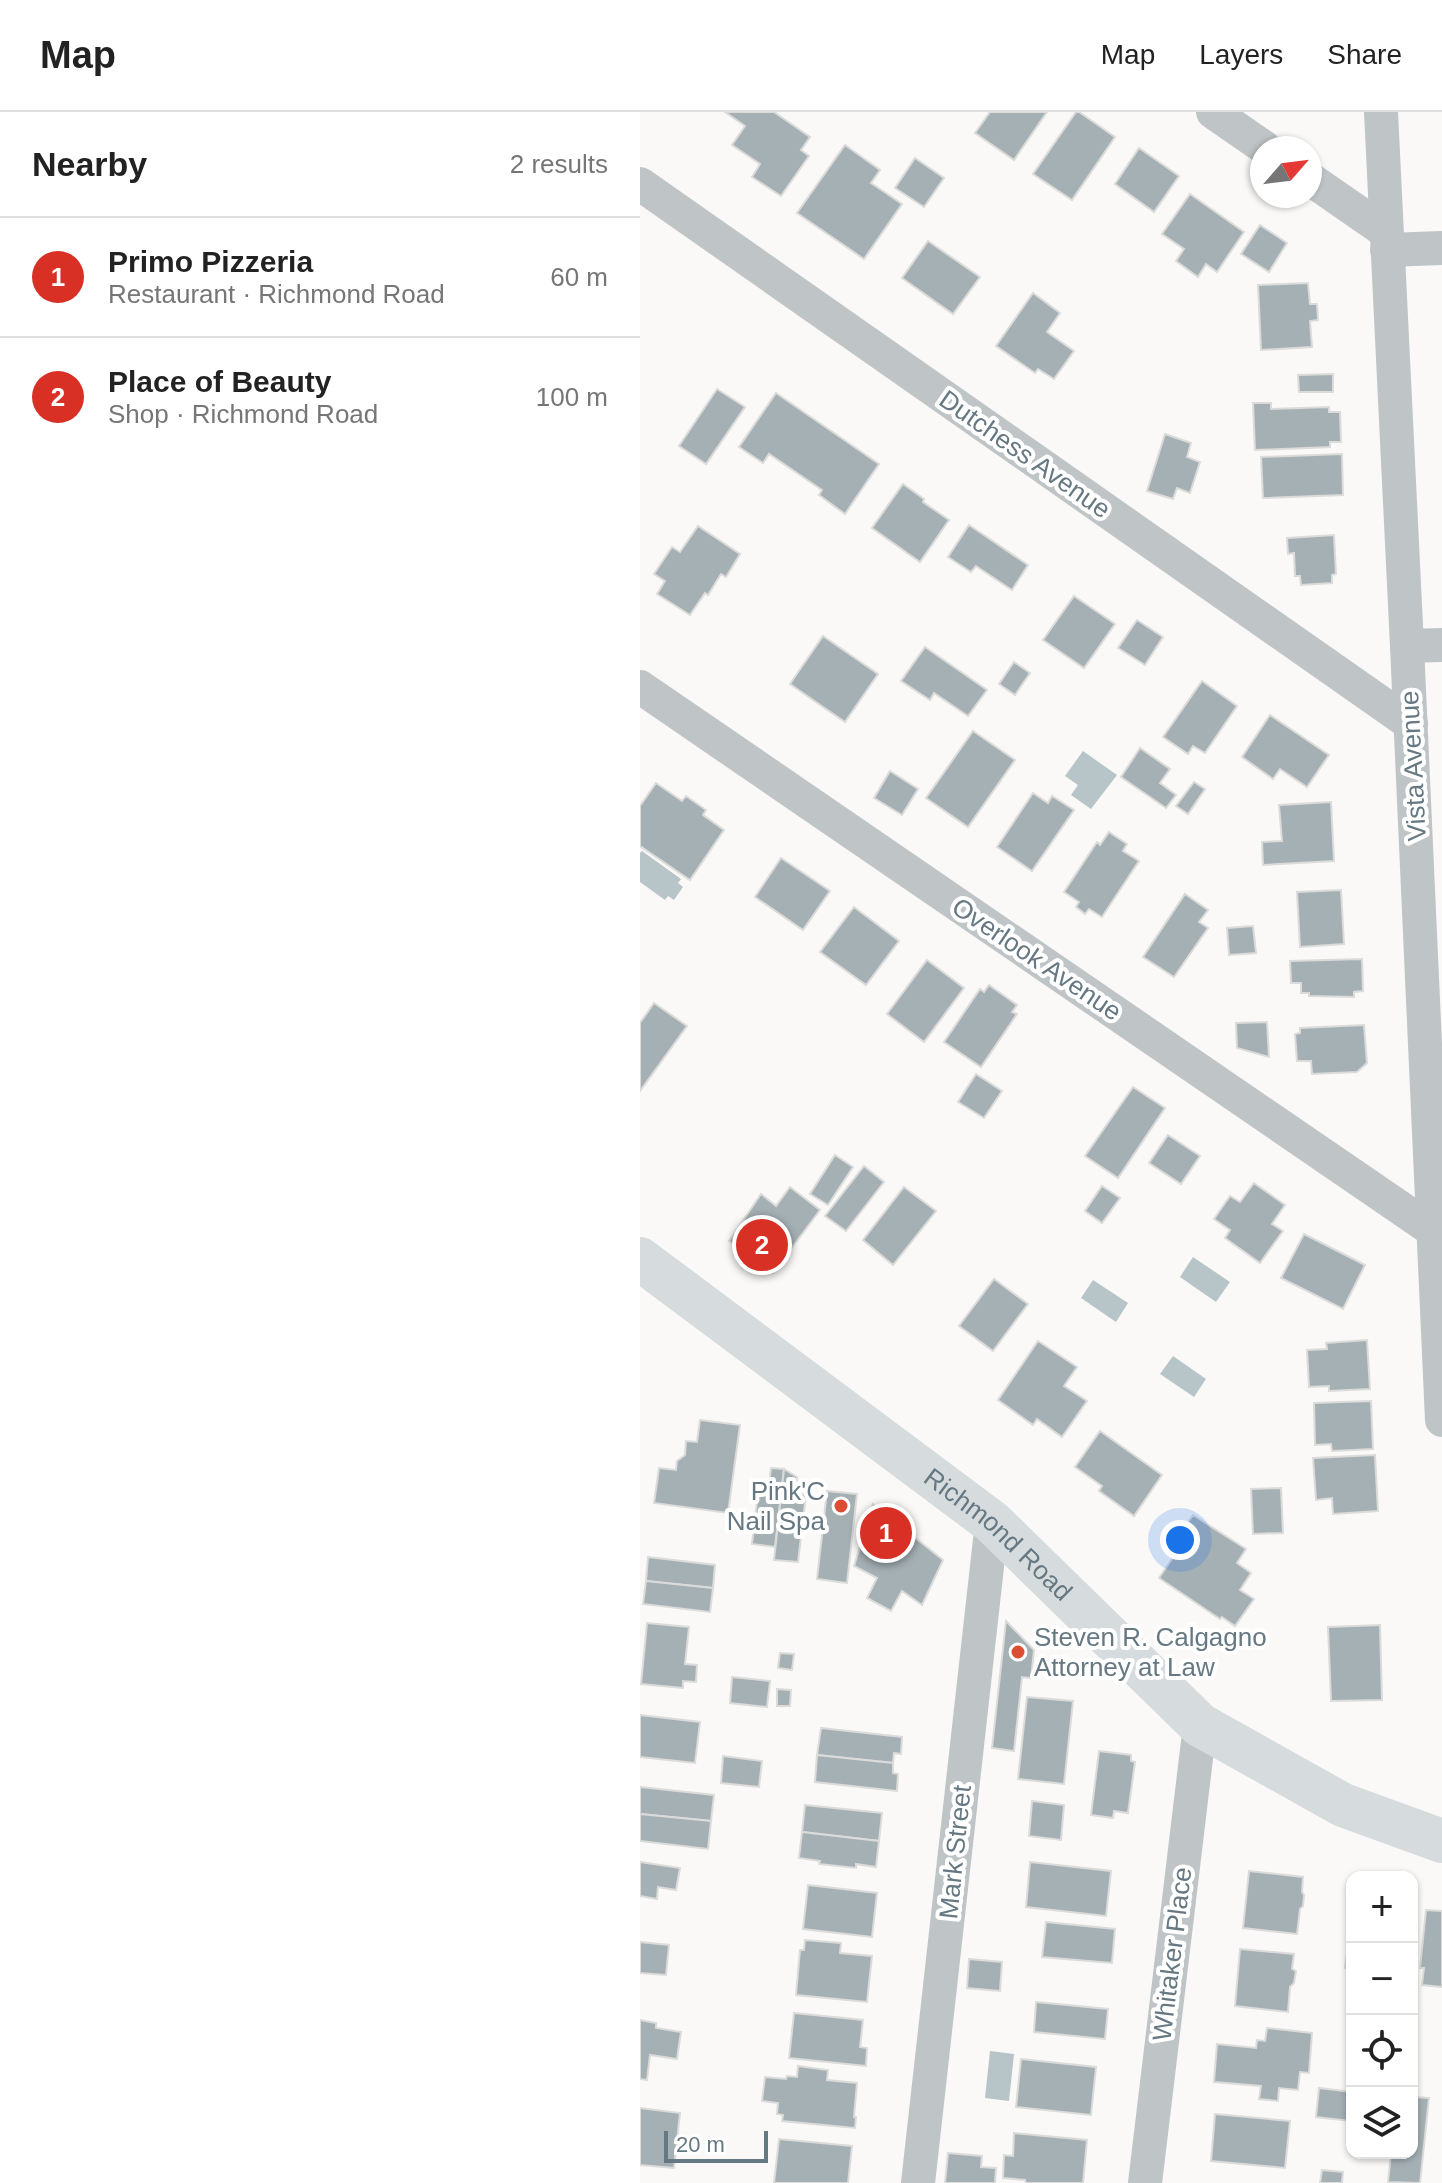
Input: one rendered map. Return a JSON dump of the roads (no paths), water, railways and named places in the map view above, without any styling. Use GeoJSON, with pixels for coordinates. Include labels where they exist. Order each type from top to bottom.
{"type":"FeatureCollection","features":[{"type":"Feature","properties":{"kind":"main road","name":"Richmond Road"},"geometry":{"type":"LineString","coordinates":[[640,1259],[992,1522],[1200,1725],[1343,1805],[1442,1841]]}},
{"type":"Feature","properties":{"kind":"street"},"geometry":{"type":"LineString","coordinates":[[1213,112],[1250,138]]}},
{"type":"Feature","properties":{"kind":"street","name":"Vista Avenue"},"geometry":{"type":"LineString","coordinates":[[1381,112],[1442,1420]]}},
{"type":"Feature","properties":{"kind":"street","name":"Dutchess Avenue"},"geometry":{"type":"LineString","coordinates":[[640,184],[1411,724]]}},
{"type":"Feature","properties":{"kind":"street"},"geometry":{"type":"LineString","coordinates":[[1322,189],[1386,241],[1442,248]]}},
{"type":"Feature","properties":{"kind":"street"},"geometry":{"type":"LineString","coordinates":[[1407,646],[1442,645]]}},
{"type":"Feature","properties":{"kind":"street","name":"Overlook Avenue"},"geometry":{"type":"LineString","coordinates":[[640,687],[1434,1231]]}},
{"type":"Feature","properties":{"kind":"street","name":"Mark Street"},"geometry":{"type":"LineString","coordinates":[[918,2183],[992,1522]]}},
{"type":"Feature","properties":{"kind":"street","name":"Whitaker Place"},"geometry":{"type":"LineString","coordinates":[[1145,2183],[1200,1725]]}},
{"type":"Feature","properties":{"kind":"place","name":"Place of Beauty"},"geometry":{"type":"Point","coordinates":[762,1245]}},
{"type":"Feature","properties":{"kind":"place","name":"Pink'C Nail Spa"},"geometry":{"type":"Point","coordinates":[841,1506]}},
{"type":"Feature","properties":{"kind":"place","name":"Primo Pizzeria"},"geometry":{"type":"Point","coordinates":[886,1533]}},
{"type":"Feature","properties":{"kind":"place","name":"Steven R. Calgagno Attorney at Law"},"geometry":{"type":"Point","coordinates":[1018,1652]}}]}
